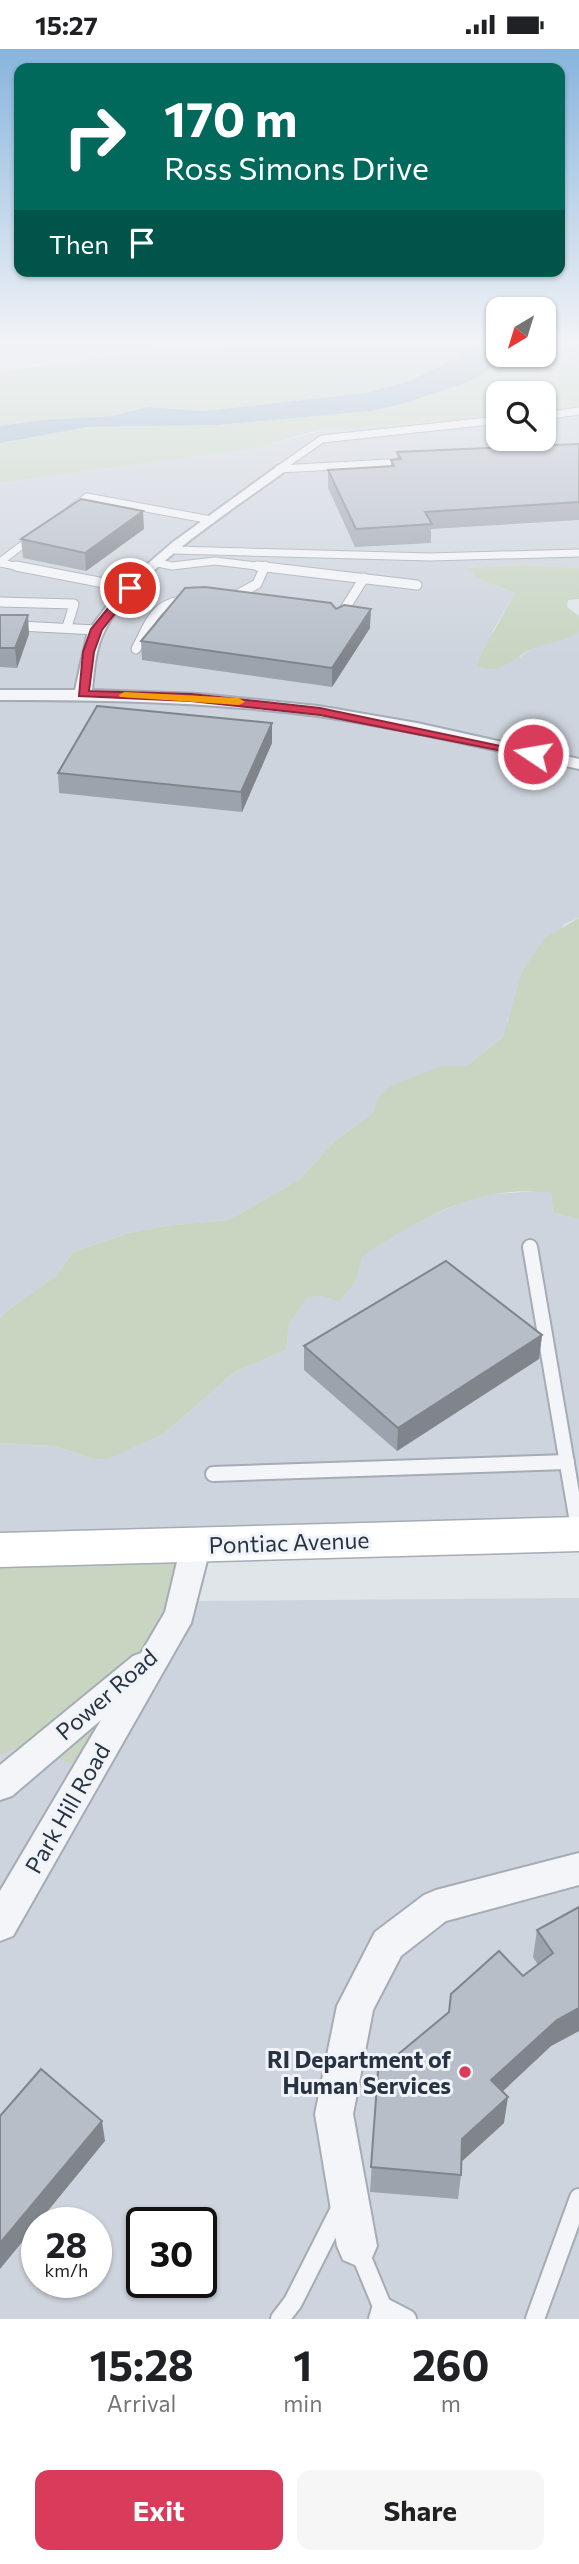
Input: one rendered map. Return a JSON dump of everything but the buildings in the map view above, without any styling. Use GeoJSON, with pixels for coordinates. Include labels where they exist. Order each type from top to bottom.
{"type":"FeatureCollection","features":[{"type":"Feature","properties":{"kind":"main road","name":"Pontiac Avenue"},"geometry":{"type":"LineString","coordinates":[[0,1550],[579,1534]]}},
{"type":"Feature","properties":{"kind":"street"},"geometry":{"type":"LineString","coordinates":[[83,694],[88,652],[96,629],[130,588],[211,520],[279,469]]}},
{"type":"Feature","properties":{"kind":"street"},"geometry":{"type":"LineString","coordinates":[[0,695],[83,694],[191,698],[320,711],[442,733],[579,764]]}},
{"type":"Feature","properties":{"kind":"street","name":"Power Road"},"geometry":{"type":"LineString","coordinates":[[0,1785],[78,1717],[156,1656],[180,1614],[196,1545]]}},
{"type":"Feature","properties":{"kind":"street","name":"Park Hill Road"},"geometry":{"type":"LineString","coordinates":[[0,1924],[156,1656]]}},
{"type":"Feature","properties":{"kind":"street"},"geometry":{"type":"LineString","coordinates":[[357,2246],[334,2114],[355,2007],[388,1944],[436,1907],[579,1869]]}},
{"type":"Feature","properties":{"kind":"lane"},"geometry":{"type":"LineString","coordinates":[[279,469],[312,446]]}},
{"type":"Feature","properties":{"kind":"lane"},"geometry":{"type":"LineString","coordinates":[[279,469],[421,462]]}},
{"type":"Feature","properties":{"kind":"lane"},"geometry":{"type":"LineString","coordinates":[[65,513],[87,497],[211,520]]}},
{"type":"Feature","properties":{"kind":"lane"},"geometry":{"type":"LineString","coordinates":[[0,563],[44,530]]}},
{"type":"Feature","properties":{"kind":"lane"},"geometry":{"type":"LineString","coordinates":[[175,550],[430,557],[579,553]]}},
{"type":"Feature","properties":{"kind":"lane"},"geometry":{"type":"LineString","coordinates":[[158,563],[172,566],[215,561],[417,585]]}},
{"type":"Feature","properties":{"kind":"lane"},"geometry":{"type":"LineString","coordinates":[[0,563],[130,588]]}},
{"type":"Feature","properties":{"kind":"lane"},"geometry":{"type":"LineString","coordinates":[[226,599],[243,594],[257,584],[265,566]]}},
{"type":"Feature","properties":{"kind":"lane"},"geometry":{"type":"LineString","coordinates":[[337,621],[364,578]]}},
{"type":"Feature","properties":{"kind":"lane"},"geometry":{"type":"LineString","coordinates":[[136,649],[162,604],[171,599],[200,601]]}},
{"type":"Feature","properties":{"kind":"lane"},"geometry":{"type":"LineString","coordinates":[[0,602],[74,604],[67,627]]}},
{"type":"Feature","properties":{"kind":"lane"},"geometry":{"type":"LineString","coordinates":[[0,625],[96,629]]}},
{"type":"Feature","properties":{"kind":"lane"},"geometry":{"type":"LineString","coordinates":[[530,1247],[579,1534]]}},
{"type":"Feature","properties":{"kind":"lane"},"geometry":{"type":"LineString","coordinates":[[213,1473],[567,1462]]}},
{"type":"Feature","properties":{"kind":"lane"},"geometry":{"type":"LineString","coordinates":[[280,2319],[293,2302],[348,2193]]}},
{"type":"Feature","properties":{"kind":"lane"},"geometry":{"type":"LineString","coordinates":[[535,2319],[579,2198]]}},
{"type":"Feature","properties":{"kind":"lane"},"geometry":{"type":"LineString","coordinates":[[357,2246],[380,2312],[407,2319]]}},
{"type":"Feature","properties":{"kind":"shaded area"},"geometry":{"type":"Polygon","coordinates":[[[265,446],[486,446],[486,451],[556,451],[556,446],[579,446],[579,568],[524,565],[468,568],[478,579],[515,593],[492,632],[520,657],[533,648],[579,632],[579,918],[564,924],[507,1020],[503,1037],[467,1066],[441,1066],[377,1099],[373,1113],[335,1141],[300,1179],[229,1220],[164,1226],[129,1233],[73,1252],[57,1275],[9,1309],[0,1319],[0,483],[265,446]]]}},
{"type":"Feature","properties":{"kind":"shaded area"},"geometry":{"type":"Polygon","coordinates":[[[539,1191],[551,1193],[553,1213],[579,1219],[579,1519],[0,1551],[0,1443],[54,1446],[94,1459],[165,1433],[234,1372],[286,1350],[289,1324],[307,1298],[355,1282],[362,1256],[414,1223],[480,1195],[539,1191]]]}},
{"type":"Feature","properties":{"kind":"shaded area"},"geometry":{"type":"Polygon","coordinates":[[[579,1598],[579,2319],[0,2319],[0,1608],[79,1602],[579,1598]]]}},
{"type":"Feature","properties":{"kind":"green space"},"geometry":{"type":"Polygon","coordinates":[[[0,446],[264,446],[0,483],[0,446]]]}},
{"type":"Feature","properties":{"kind":"green space"},"geometry":{"type":"Polygon","coordinates":[[[524,565],[579,568],[579,599],[568,600],[567,607],[579,616],[579,632],[529,650],[502,667],[486,669],[477,666],[515,593],[478,579],[467,568],[524,565]]]}},
{"type":"Feature","properties":{"kind":"green space"},"geometry":{"type":"Polygon","coordinates":[[[579,918],[579,1219],[553,1213],[551,1193],[500,1193],[451,1207],[406,1229],[363,1256],[355,1282],[339,1301],[319,1295],[307,1298],[289,1324],[286,1350],[234,1372],[165,1433],[107,1459],[94,1459],[54,1446],[0,1443],[0,1319],[9,1309],[57,1275],[73,1252],[129,1233],[164,1226],[229,1220],[300,1179],[335,1141],[373,1113],[377,1099],[391,1086],[441,1066],[467,1066],[503,1037],[522,972],[545,938],[579,918]]]}},
{"type":"Feature","properties":{"kind":"green space"},"geometry":{"type":"Polygon","coordinates":[[[181,1545],[178,1617],[91,1770],[19,1746],[0,1755],[0,1551],[181,1545]]]}},
{"type":"Feature","properties":{"kind":"slow traffic"},"geometry":{"type":"LineString","coordinates":[[124,695],[239,702]]}},
{"type":"Feature","properties":{"kind":"place","name":"RI Department of Human Services"},"geometry":{"type":"Point","coordinates":[465,2072]}},
{"type":"Feature","properties":{"kind":"route"},"geometry":{"type":"LineString","coordinates":[[130,588],[108,611],[96,629],[88,652],[83,694],[170,696],[320,711],[442,733],[533,754]]}}]}
